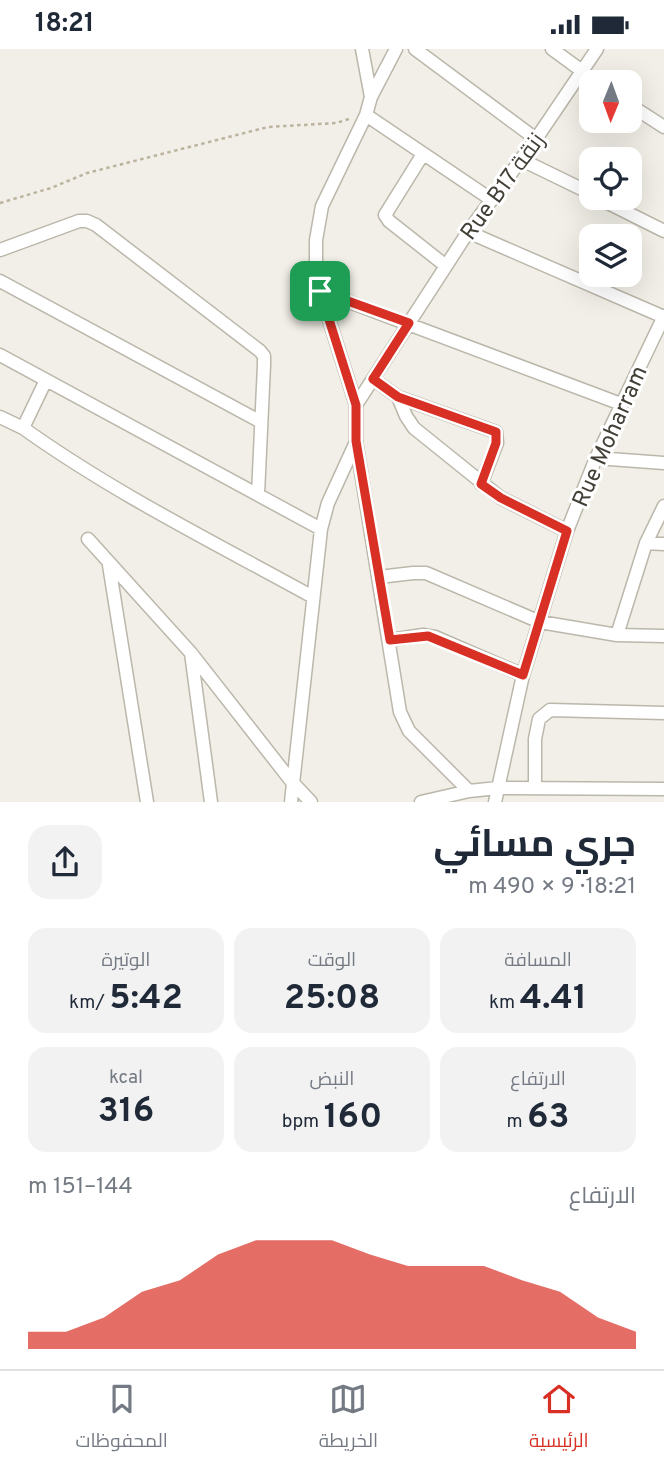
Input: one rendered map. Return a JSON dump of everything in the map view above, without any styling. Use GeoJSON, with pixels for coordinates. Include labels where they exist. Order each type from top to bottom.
{"type":"FeatureCollection","features":[{"type":"Feature","properties":{"kind":"street"},"geometry":{"type":"LineString","coordinates":[[362,49],[371,97]]}},
{"type":"Feature","properties":{"kind":"street"},"geometry":{"type":"LineString","coordinates":[[396,49],[371,97],[366,115],[322,206],[316,240],[316,263],[320,291],[356,405],[356,441],[400,712],[405,726],[469,791]]}},
{"type":"Feature","properties":{"kind":"street"},"geometry":{"type":"LineString","coordinates":[[415,49],[536,139]]}},
{"type":"Feature","properties":{"kind":"street"},"geometry":{"type":"LineString","coordinates":[[552,49],[579,70]]}},
{"type":"Feature","properties":{"kind":"street","name":"Rue B17 زنقة"},"geometry":{"type":"LineString","coordinates":[[582,70],[597,49]]}},
{"type":"Feature","properties":{"kind":"street","name":"Rue B17 زنقة"},"geometry":{"type":"LineString","coordinates":[[356,405],[468,232],[579,75]]}},
{"type":"Feature","properties":{"kind":"street"},"geometry":{"type":"LineString","coordinates":[[642,113],[664,127]]}},
{"type":"Feature","properties":{"kind":"street"},"geometry":{"type":"LineString","coordinates":[[366,115],[492,200]]}},
{"type":"Feature","properties":{"kind":"street"},"geometry":{"type":"LineString","coordinates":[[424,154],[385,215],[388,221],[446,266]]}},
{"type":"Feature","properties":{"kind":"street"},"geometry":{"type":"LineString","coordinates":[[522,159],[579,188]]}},
{"type":"Feature","properties":{"kind":"street"},"geometry":{"type":"LineString","coordinates":[[622,210],[664,231]]}},
{"type":"Feature","properties":{"kind":"street"},"geometry":{"type":"LineString","coordinates":[[0,250],[79,221],[93,223],[262,353],[264,365],[258,494]]}},
{"type":"Feature","properties":{"kind":"street"},"geometry":{"type":"LineString","coordinates":[[468,232],[664,316]]}},
{"type":"Feature","properties":{"kind":"street"},"geometry":{"type":"LineString","coordinates":[[0,281],[261,422]]}},
{"type":"Feature","properties":{"kind":"street"},"geometry":{"type":"LineString","coordinates":[[320,291],[621,404]]}},
{"type":"Feature","properties":{"kind":"street","name":"Rue Moharram"},"geometry":{"type":"LineString","coordinates":[[495,802],[523,675],[567,531],[596,458],[664,316]]}},
{"type":"Feature","properties":{"kind":"street"},"geometry":{"type":"LineString","coordinates":[[0,355],[321,529]]}},
{"type":"Feature","properties":{"kind":"street"},"geometry":{"type":"LineString","coordinates":[[373,379],[398,397],[496,432],[496,443],[481,484]]}},
{"type":"Feature","properties":{"kind":"street"},"geometry":{"type":"LineString","coordinates":[[23,428],[46,380]]}},
{"type":"Feature","properties":{"kind":"street"},"geometry":{"type":"LineString","coordinates":[[398,397],[414,428],[481,484],[501,498],[567,531]]}},
{"type":"Feature","properties":{"kind":"street"},"geometry":{"type":"LineString","coordinates":[[0,417],[23,428],[69,460],[160,513],[313,597]]}},
{"type":"Feature","properties":{"kind":"street"},"geometry":{"type":"LineString","coordinates":[[291,802],[321,529],[334,488],[356,441]]}},
{"type":"Feature","properties":{"kind":"street"},"geometry":{"type":"LineString","coordinates":[[596,458],[664,463]]}},
{"type":"Feature","properties":{"kind":"street"},"geometry":{"type":"LineString","coordinates":[[617,635],[646,543],[664,506]]}},
{"type":"Feature","properties":{"kind":"street"},"geometry":{"type":"LineString","coordinates":[[88,539],[191,653],[292,782],[311,802]]}},
{"type":"Feature","properties":{"kind":"street"},"geometry":{"type":"LineString","coordinates":[[646,543],[664,544]]}},
{"type":"Feature","properties":{"kind":"street"},"geometry":{"type":"LineString","coordinates":[[109,565],[147,802]]}},
{"type":"Feature","properties":{"kind":"street"},"geometry":{"type":"LineString","coordinates":[[379,577],[413,573],[434,575],[540,622],[617,635],[664,636]]}},
{"type":"Feature","properties":{"kind":"street"},"geometry":{"type":"LineString","coordinates":[[390,640],[428,636],[523,675]]}},
{"type":"Feature","properties":{"kind":"street"},"geometry":{"type":"LineString","coordinates":[[191,653],[211,802]]}},
{"type":"Feature","properties":{"kind":"street"},"geometry":{"type":"LineString","coordinates":[[535,788],[535,739],[539,719],[550,711],[664,713]]}},
{"type":"Feature","properties":{"kind":"street"},"geometry":{"type":"LineString","coordinates":[[421,802],[469,791],[498,788],[664,789]]}},
{"type":"Feature","properties":{"kind":"path"},"geometry":{"type":"LineString","coordinates":[[0,203],[87,173],[268,127],[336,123],[366,115]]}},
{"type":"Feature","properties":{"kind":"route"},"geometry":{"type":"LineString","coordinates":[[320,291],[409,323],[373,379],[398,397],[493,429],[498,438],[481,484],[501,498],[567,531],[523,675],[428,636],[390,640],[356,441],[356,405],[320,291]]}}]}
